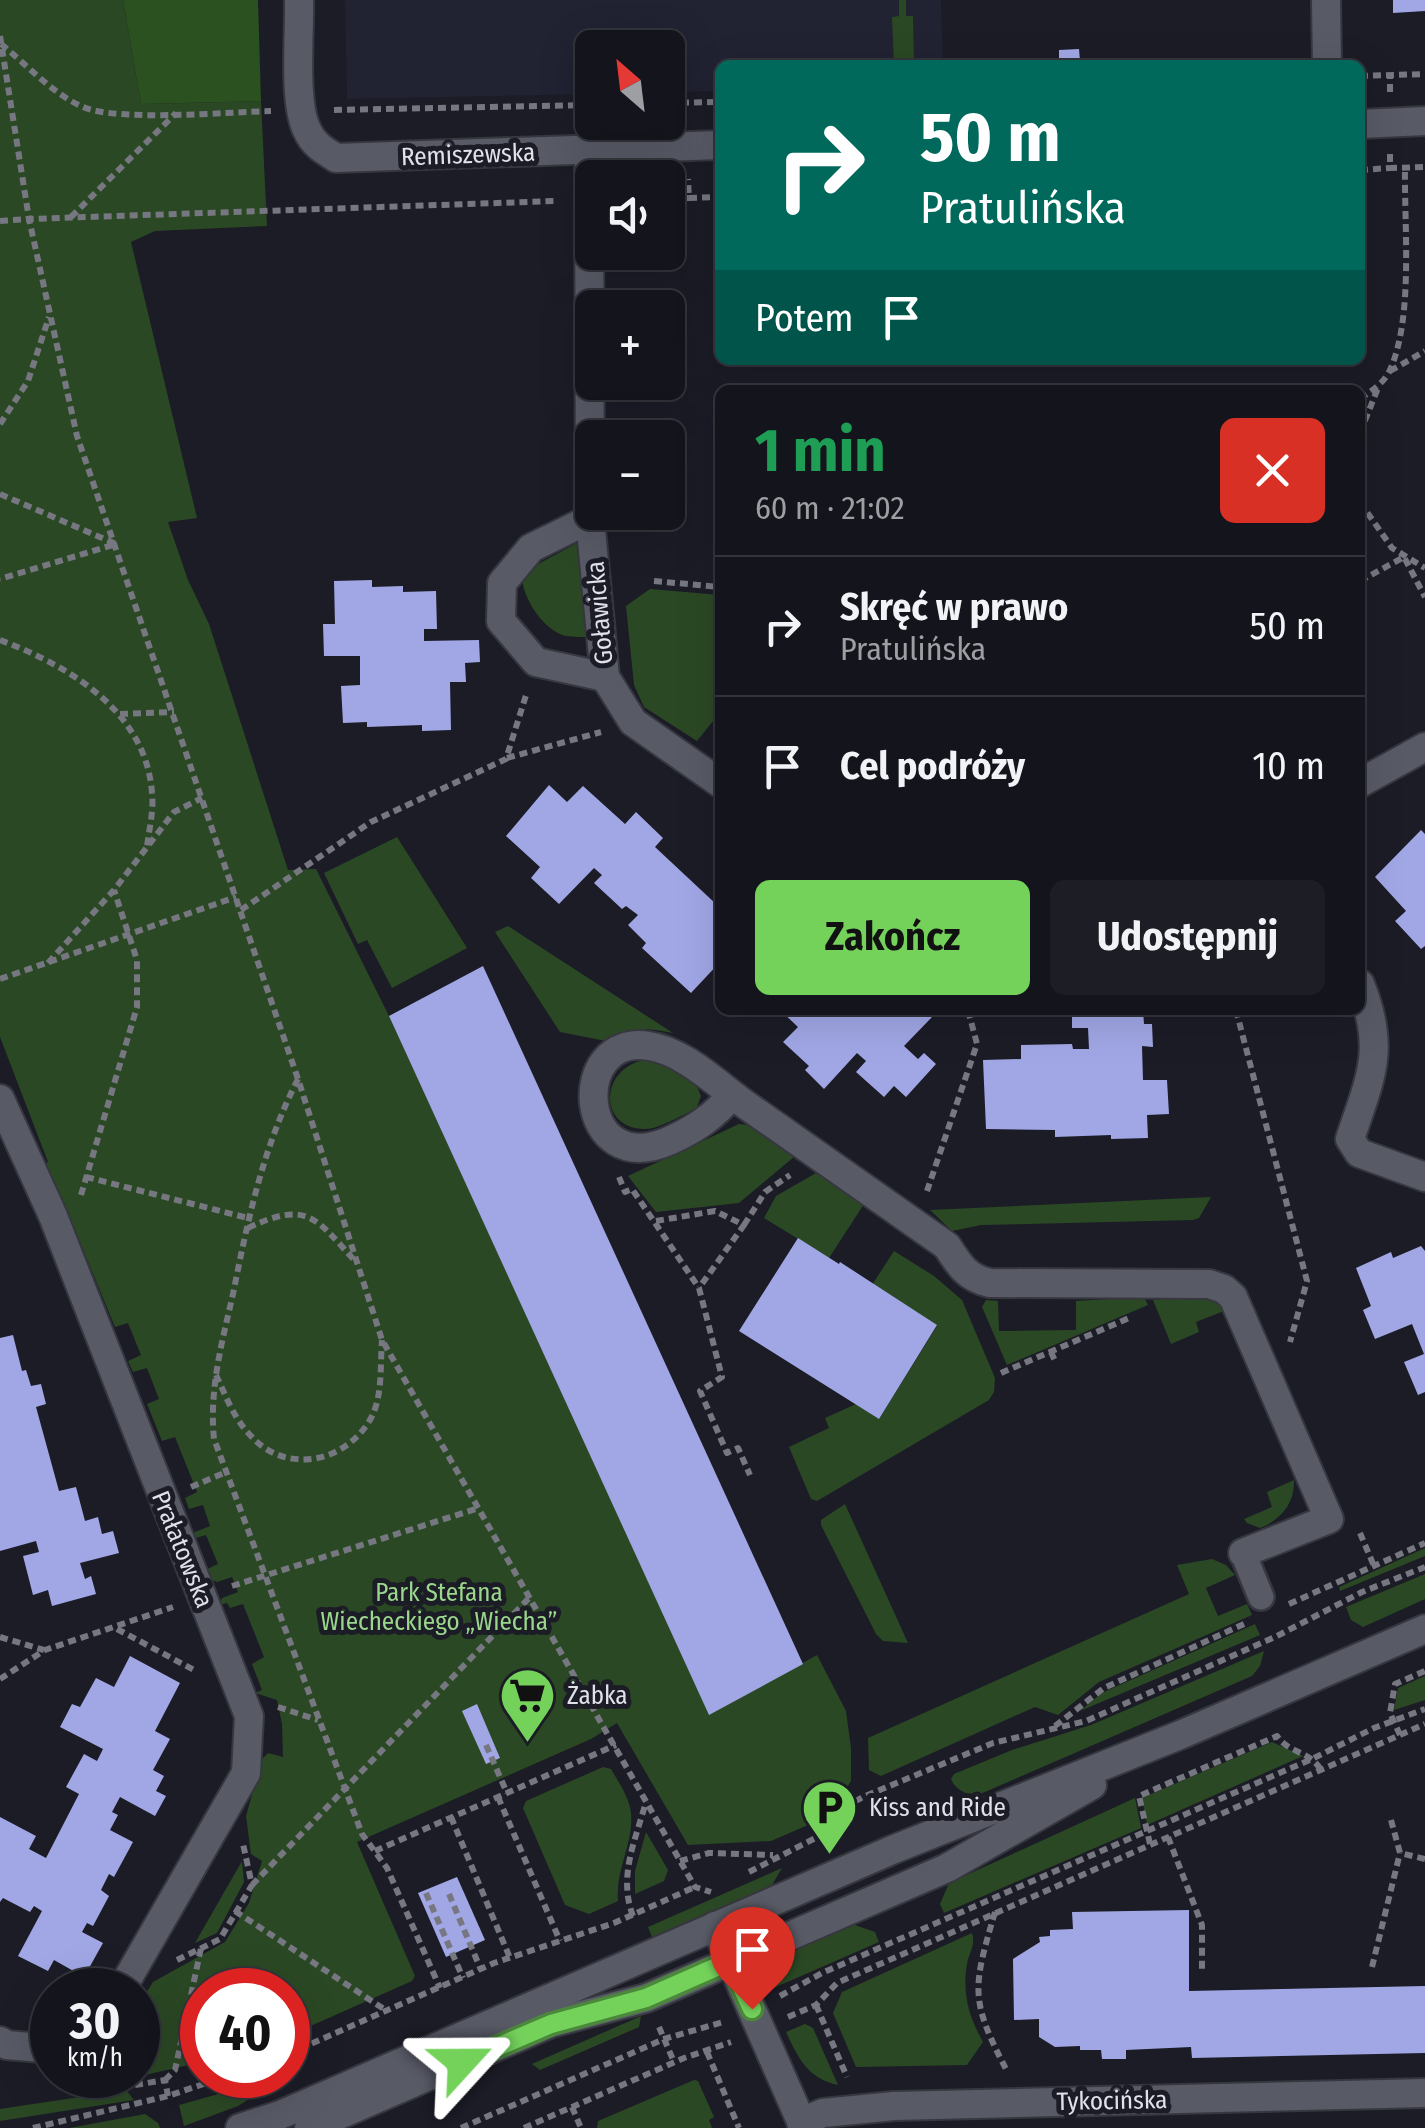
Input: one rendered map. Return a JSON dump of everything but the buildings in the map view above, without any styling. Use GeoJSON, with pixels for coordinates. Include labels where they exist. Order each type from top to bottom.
{"type":"FeatureCollection","features":[{"type":"Feature","properties":{"kind":"street","name":"Remiszewska"},"geometry":{"type":"LineString","coordinates":[[299,0],[300,111],[318,148],[336,158],[715,145]]}},
{"type":"Feature","properties":{"kind":"street"},"geometry":{"type":"LineString","coordinates":[[1326,0],[1328,60]]}},
{"type":"Feature","properties":{"kind":"street"},"geometry":{"type":"LineString","coordinates":[[1365,124],[1425,121]]}},
{"type":"Feature","properties":{"kind":"street","name":"Goławicka"},"geometry":{"type":"LineString","coordinates":[[589,150],[589,160]]}},
{"type":"Feature","properties":{"kind":"street","name":"Goławicka"},"geometry":{"type":"LineString","coordinates":[[588,270],[589,420]]}},
{"type":"Feature","properties":{"kind":"street"},"geometry":{"type":"LineString","coordinates":[[575,526],[530,548],[502,584],[501,621],[536,662],[605,677]]}},
{"type":"Feature","properties":{"kind":"street","name":"Goławicka"},"geometry":{"type":"LineString","coordinates":[[591,530],[605,677],[634,722],[715,779]]}},
{"type":"Feature","properties":{"kind":"street"},"geometry":{"type":"LineString","coordinates":[[1365,780],[1425,746]]}},
{"type":"Feature","properties":{"kind":"street"},"geometry":{"type":"LineString","coordinates":[[1365,996],[1377,1048],[1367,1094],[1350,1139],[1359,1153],[1425,1177]]}},
{"type":"Feature","properties":{"kind":"street"},"geometry":{"type":"LineString","coordinates":[[732,1095],[710,1119],[694,1129],[661,1144],[638,1148],[614,1142],[604,1132],[595,1108],[594,1086],[599,1067],[620,1049],[644,1044],[677,1057],[732,1095],[818,1155],[947,1246],[974,1280],[1209,1284],[1224,1288],[1233,1297],[1328,1519],[1243,1553]]}},
{"type":"Feature","properties":{"kind":"street","name":"Prałatowska"},"geometry":{"type":"LineString","coordinates":[[0,1098],[53,1216],[249,1716],[246,1773],[134,1968]]}},
{"type":"Feature","properties":{"kind":"street"},"geometry":{"type":"LineString","coordinates":[[240,2128],[297,2108],[892,1850],[1180,1735],[1425,1629]]}},
{"type":"Feature","properties":{"kind":"street"},"geometry":{"type":"LineString","coordinates":[[309,2128],[529,2032],[646,1998],[946,1868],[1180,1735]]}},
{"type":"Feature","properties":{"kind":"street"},"geometry":{"type":"LineString","coordinates":[[715,1926],[803,2125]]}},
{"type":"Feature","properties":{"kind":"street"},"geometry":{"type":"LineString","coordinates":[[0,2041],[30,2047]]}},
{"type":"Feature","properties":{"kind":"street","name":"Tykocińska"},"geometry":{"type":"LineString","coordinates":[[803,2125],[823,2112],[962,2103],[1425,2093]]}},
{"type":"Feature","properties":{"kind":"lane"},"geometry":{"type":"LineString","coordinates":[[1243,1553],[1266,1608]]}},
{"type":"Feature","properties":{"kind":"path"},"geometry":{"type":"LineString","coordinates":[[0,36],[29,219],[77,436],[298,1079],[382,1340],[696,1887],[709,1893],[725,1886]]}},
{"type":"Feature","properties":{"kind":"path"},"geometry":{"type":"LineString","coordinates":[[1365,76],[1425,74]]}},
{"type":"Feature","properties":{"kind":"path"},"geometry":{"type":"LineString","coordinates":[[685,103],[715,102]]}},
{"type":"Feature","properties":{"kind":"path"},"geometry":{"type":"LineString","coordinates":[[69,218],[177,112]]}},
{"type":"Feature","properties":{"kind":"path"},"geometry":{"type":"LineString","coordinates":[[1365,170],[1390,168]]}},
{"type":"Feature","properties":{"kind":"path"},"geometry":{"type":"LineString","coordinates":[[1365,421],[1389,372],[1404,316],[1404,168]]}},
{"type":"Feature","properties":{"kind":"path"},"geometry":{"type":"LineString","coordinates":[[689,198],[715,196]]}},
{"type":"Feature","properties":{"kind":"path"},"geometry":{"type":"LineString","coordinates":[[0,221],[575,200]]}},
{"type":"Feature","properties":{"kind":"path"},"geometry":{"type":"LineString","coordinates":[[0,424],[28,381],[50,314]]}},
{"type":"Feature","properties":{"kind":"path"},"geometry":{"type":"LineString","coordinates":[[1389,372],[1425,350]]}},
{"type":"Feature","properties":{"kind":"path"},"geometry":{"type":"LineString","coordinates":[[1365,396],[1379,386]]}},
{"type":"Feature","properties":{"kind":"path"},"geometry":{"type":"LineString","coordinates":[[0,494],[116,544]]}},
{"type":"Feature","properties":{"kind":"path"},"geometry":{"type":"LineString","coordinates":[[1365,510],[1404,557],[1425,597]]}},
{"type":"Feature","properties":{"kind":"path"},"geometry":{"type":"LineString","coordinates":[[0,579],[116,544]]}},
{"type":"Feature","properties":{"kind":"path"},"geometry":{"type":"LineString","coordinates":[[1404,557],[1425,568]]}},
{"type":"Feature","properties":{"kind":"path"},"geometry":{"type":"LineString","coordinates":[[1365,578],[1404,557]]}},
{"type":"Feature","properties":{"kind":"path"},"geometry":{"type":"LineString","coordinates":[[654,580],[715,586]]}},
{"type":"Feature","properties":{"kind":"path"},"geometry":{"type":"LineString","coordinates":[[0,640],[68,672],[104,698],[136,737],[148,765],[152,794],[147,848]]}},
{"type":"Feature","properties":{"kind":"path"},"geometry":{"type":"LineString","coordinates":[[506,759],[536,662]]}},
{"type":"Feature","properties":{"kind":"path"},"geometry":{"type":"LineString","coordinates":[[119,714],[174,712]]}},
{"type":"Feature","properties":{"kind":"path"},"geometry":{"type":"LineString","coordinates":[[240,910],[371,822],[506,759],[634,722]]}},
{"type":"Feature","properties":{"kind":"path"},"geometry":{"type":"LineString","coordinates":[[47,964],[114,890],[174,812],[202,798]]}},
{"type":"Feature","properties":{"kind":"path"},"geometry":{"type":"LineString","coordinates":[[53,1216],[75,1204],[86,1177],[137,1007],[140,975],[114,890]]}},
{"type":"Feature","properties":{"kind":"path"},"geometry":{"type":"LineString","coordinates":[[0,979],[236,897]]}},
{"type":"Feature","properties":{"kind":"path"},"geometry":{"type":"LineString","coordinates":[[928,1191],[977,1044],[969,1015]]}},
{"type":"Feature","properties":{"kind":"path"},"geometry":{"type":"LineString","coordinates":[[1237,1015],[1307,1281],[1289,1346]]}},
{"type":"Feature","properties":{"kind":"path"},"geometry":{"type":"LineString","coordinates":[[298,1079],[275,1124],[248,1218],[216,1374],[212,1420],[219,1458],[344,1790],[362,1834],[387,1868],[440,1988]]}},
{"type":"Feature","properties":{"kind":"path"},"geometry":{"type":"LineString","coordinates":[[699,1288],[765,1192],[818,1155]]}},
{"type":"Feature","properties":{"kind":"path"},"geometry":{"type":"LineString","coordinates":[[86,1177],[248,1218]]}},
{"type":"Feature","properties":{"kind":"path"},"geometry":{"type":"LineString","coordinates":[[619,1177],[625,1192],[632,1189],[699,1288],[722,1377],[700,1391],[728,1453],[738,1448],[750,1475]]}},
{"type":"Feature","properties":{"kind":"path"},"geometry":{"type":"LineString","coordinates":[[656,1222],[715,1211],[744,1225]]}},
{"type":"Feature","properties":{"kind":"path"},"geometry":{"type":"LineString","coordinates":[[246,1228],[289,1212],[303,1214],[313,1219],[358,1264]]}},
{"type":"Feature","properties":{"kind":"path"},"geometry":{"type":"LineString","coordinates":[[1002,1373],[1152,1308],[1144,1282]]}},
{"type":"Feature","properties":{"kind":"path"},"geometry":{"type":"LineString","coordinates":[[216,1374],[236,1417],[264,1448],[293,1460],[315,1460],[348,1444],[370,1418],[378,1396],[382,1340]]}},
{"type":"Feature","properties":{"kind":"path"},"geometry":{"type":"LineString","coordinates":[[1052,1352],[1055,1361]]}},
{"type":"Feature","properties":{"kind":"path"},"geometry":{"type":"LineString","coordinates":[[1359,1532],[1374,1566]]}},
{"type":"Feature","properties":{"kind":"path"},"geometry":{"type":"LineString","coordinates":[[1052,1728],[1104,1688],[1266,1608],[1425,1544]]}},
{"type":"Feature","properties":{"kind":"path"},"geometry":{"type":"LineString","coordinates":[[738,1878],[839,1826],[863,1797],[993,1742],[1086,1721],[1277,1636],[1362,1592],[1425,1567]]}},
{"type":"Feature","properties":{"kind":"path"},"geometry":{"type":"LineString","coordinates":[[158,1968],[220,1939],[252,1885],[530,1598]]}},
{"type":"Feature","properties":{"kind":"path"},"geometry":{"type":"LineString","coordinates":[[0,1638],[45,1650]]}},
{"type":"Feature","properties":{"kind":"path"},"geometry":{"type":"LineString","coordinates":[[1400,1735],[1390,1713],[1395,1684],[1425,1671]]}},
{"type":"Feature","properties":{"kind":"path"},"geometry":{"type":"LineString","coordinates":[[769,2002],[822,1973],[1425,1709]]}},
{"type":"Feature","properties":{"kind":"path"},"geometry":{"type":"LineString","coordinates":[[777,2022],[816,2005],[837,1983],[1425,1724]]}},
{"type":"Feature","properties":{"kind":"path"},"geometry":{"type":"LineString","coordinates":[[1150,1844],[1139,1796],[1277,1736],[1281,1743],[1314,1758],[1321,1770]]}},
{"type":"Feature","properties":{"kind":"path"},"geometry":{"type":"LineString","coordinates":[[486,1744],[507,1793]]}},
{"type":"Feature","properties":{"kind":"path"},"geometry":{"type":"LineString","coordinates":[[375,1851],[616,1745]]}},
{"type":"Feature","properties":{"kind":"path"},"geometry":{"type":"LineString","coordinates":[[498,1797],[560,1941]]}},
{"type":"Feature","properties":{"kind":"path"},"geometry":{"type":"LineString","coordinates":[[232,1799],[252,1885]]}},
{"type":"Feature","properties":{"kind":"path"},"geometry":{"type":"LineString","coordinates":[[639,1930],[627,1898],[626,1875],[646,1801]]}},
{"type":"Feature","properties":{"kind":"path"},"geometry":{"type":"LineString","coordinates":[[451,1817],[510,1958]]}},
{"type":"Feature","properties":{"kind":"path"},"geometry":{"type":"LineString","coordinates":[[1372,1966],[1400,1853],[1391,1820]]}},
{"type":"Feature","properties":{"kind":"path"},"geometry":{"type":"LineString","coordinates":[[1168,1837],[1202,1925],[1202,1972]]}},
{"type":"Feature","properties":{"kind":"path"},"geometry":{"type":"LineString","coordinates":[[680,1860],[709,1853],[777,1855]]}},
{"type":"Feature","properties":{"kind":"path"},"geometry":{"type":"LineString","coordinates":[[1400,1853],[1425,1859]]}},
{"type":"Feature","properties":{"kind":"path"},"geometry":{"type":"LineString","coordinates":[[310,2044],[510,1958],[696,1887]]}},
{"type":"Feature","properties":{"kind":"path"},"geometry":{"type":"LineString","coordinates":[[426,1893],[463,1978]]}},
{"type":"Feature","properties":{"kind":"path"},"geometry":{"type":"LineString","coordinates":[[448,1894],[481,1970]]}},
{"type":"Feature","properties":{"kind":"path"},"geometry":{"type":"LineString","coordinates":[[235,1911],[387,2011]]}},
{"type":"Feature","properties":{"kind":"path"},"geometry":{"type":"LineString","coordinates":[[995,1912],[981,1959],[979,2014],[1009,2074]]}},
{"type":"Feature","properties":{"kind":"path"},"geometry":{"type":"LineString","coordinates":[[160,2081],[175,2070],[200,1948]]}},
{"type":"Feature","properties":{"kind":"path"},"geometry":{"type":"LineString","coordinates":[[816,2005],[860,2109]]}},
{"type":"Feature","properties":{"kind":"path"},"geometry":{"type":"LineString","coordinates":[[461,2128],[664,2039],[736,2016]]}},
{"type":"Feature","properties":{"kind":"path"},"geometry":{"type":"LineString","coordinates":[[657,2023],[674,2062]]}},
{"type":"Feature","properties":{"kind":"path"},"geometry":{"type":"LineString","coordinates":[[524,2128],[674,2062],[744,2036]]}},
{"type":"Feature","properties":{"kind":"path"},"geometry":{"type":"LineString","coordinates":[[707,2052],[739,2128]]}},
{"type":"Feature","properties":{"kind":"path"},"geometry":{"type":"LineString","coordinates":[[165,2080],[168,2096]]}},
{"type":"Feature","properties":{"kind":"path"},"geometry":{"type":"LineString","coordinates":[[33,2128],[180,2092]]}},
{"type":"Feature","properties":{"kind":"path"},"geometry":{"type":"LineString","coordinates":[[572,2107],[581,2128]]}},
{"type":"Feature","properties":{"kind":"shaded area"},"geometry":{"type":"Polygon","coordinates":[[[345,0],[941,0],[943,60],[715,60],[715,91],[685,92],[685,30],[575,30],[575,94],[347,99],[345,0]]]}},
{"type":"Feature","properties":{"kind":"green space","name":"Park Stefana Wiecheckiego „Wiecha”"},"geometry":{"type":"Polygon","coordinates":[[[0,0],[123,0],[141,104],[261,101],[267,226],[155,231],[131,242],[197,518],[168,522],[188,580],[209,624],[288,870],[316,869],[389,1016],[710,1714],[817,1655],[846,1711],[851,1748],[851,1781],[829,1816],[771,1841],[688,1845],[617,1723],[591,1739],[357,1842],[415,1976],[412,1981],[310,2026],[310,1968],[180,1968],[180,2067],[160,2072],[160,1978],[225,1942],[249,1903],[262,1861],[251,1854],[246,1816],[262,1759],[268,1753],[283,1757],[282,1724],[277,1700],[255,1693],[262,1690],[252,1664],[264,1657],[243,1604],[230,1608],[227,1603],[219,1605],[222,1598],[238,1592],[232,1577],[217,1582],[209,1579],[205,1570],[218,1564],[206,1535],[192,1539],[190,1534],[210,1526],[203,1505],[189,1509],[185,1498],[197,1492],[175,1437],[162,1441],[147,1404],[159,1399],[147,1368],[133,1372],[128,1361],[141,1355],[128,1323],[115,1327],[64,1203],[57,1206],[41,1166],[48,1162],[0,1037],[0,0]]]}},
{"type":"Feature","properties":{"kind":"green space"},"geometry":{"type":"Polygon","coordinates":[[[123,0],[258,0],[261,101],[141,104],[123,0]]]}},
{"type":"Feature","properties":{"kind":"green space"},"geometry":{"type":"Polygon","coordinates":[[[899,0],[906,0],[906,16],[913,16],[914,60],[894,60],[892,17],[899,16],[899,0]]]}},
{"type":"Feature","properties":{"kind":"green space"},"geometry":{"type":"Polygon","coordinates":[[[577,543],[585,545],[592,637],[566,636],[550,628],[531,606],[522,580],[529,569],[577,543]]]}},
{"type":"Feature","properties":{"kind":"green space"},"geometry":{"type":"Polygon","coordinates":[[[650,589],[715,595],[715,718],[697,741],[644,707],[634,685],[626,606],[650,589]]]}},
{"type":"Feature","properties":{"kind":"green space"},"geometry":{"type":"Polygon","coordinates":[[[397,837],[467,948],[392,988],[367,940],[358,944],[324,873],[397,837]]]}},
{"type":"Feature","properties":{"kind":"green space"},"geometry":{"type":"Polygon","coordinates":[[[508,926],[673,1033],[638,1030],[606,1041],[560,1032],[495,932],[508,926]]]}},
{"type":"Feature","properties":{"kind":"green space"},"geometry":{"type":"Polygon","coordinates":[[[654,1060],[696,1084],[701,1096],[696,1109],[645,1129],[619,1119],[612,1109],[612,1085],[630,1065],[654,1060]]]}},
{"type":"Feature","properties":{"kind":"green space"},"geometry":{"type":"Polygon","coordinates":[[[739,1124],[748,1125],[795,1156],[739,1203],[656,1212],[628,1176],[739,1124]]]}},
{"type":"Feature","properties":{"kind":"green space"},"geometry":{"type":"Polygon","coordinates":[[[816,1173],[864,1204],[829,1258],[764,1218],[776,1196],[816,1173]]]}},
{"type":"Feature","properties":{"kind":"green space"},"geometry":{"type":"Polygon","coordinates":[[[1211,1197],[1199,1218],[1193,1220],[981,1225],[952,1231],[930,1210],[1211,1197]]]}},
{"type":"Feature","properties":{"kind":"green space"},"geometry":{"type":"Polygon","coordinates":[[[894,1251],[934,1276],[962,1300],[995,1378],[994,1392],[989,1400],[817,1501],[811,1499],[789,1447],[829,1428],[825,1418],[856,1404],[879,1419],[937,1326],[872,1285],[894,1251]]]}},
{"type":"Feature","properties":{"kind":"green space"},"geometry":{"type":"Polygon","coordinates":[[[1195,1296],[1215,1299],[1224,1311],[1196,1322],[1199,1332],[1171,1344],[1153,1300],[1195,1296]]]}},
{"type":"Feature","properties":{"kind":"green space"},"geometry":{"type":"Polygon","coordinates":[[[1144,1297],[1148,1305],[1007,1365],[982,1307],[986,1300],[998,1301],[999,1331],[1076,1330],[1076,1301],[1144,1297]]]}},
{"type":"Feature","properties":{"kind":"green space"},"geometry":{"type":"Polygon","coordinates":[[[1294,1480],[1292,1496],[1280,1515],[1260,1528],[1247,1523],[1244,1519],[1272,1507],[1267,1492],[1294,1480]]]}},
{"type":"Feature","properties":{"kind":"green space"},"geometry":{"type":"Polygon","coordinates":[[[845,1504],[908,1643],[883,1641],[876,1634],[821,1525],[821,1520],[845,1504]]]}},
{"type":"Feature","properties":{"kind":"green space"},"geometry":{"type":"Polygon","coordinates":[[[1425,1548],[1425,1556],[1340,1591],[1339,1587],[1425,1548]]]}},
{"type":"Feature","properties":{"kind":"green space"},"geometry":{"type":"Polygon","coordinates":[[[1212,1559],[1226,1565],[1235,1575],[1206,1588],[1218,1616],[1247,1604],[1252,1615],[1099,1682],[1058,1715],[1035,1707],[881,1776],[869,1770],[868,1738],[1189,1594],[1177,1565],[1212,1559]]]}},
{"type":"Feature","properties":{"kind":"green space"},"geometry":{"type":"Polygon","coordinates":[[[1425,1574],[1425,1599],[1363,1627],[1351,1620],[1346,1607],[1425,1574]]]}},
{"type":"Feature","properties":{"kind":"green space"},"geometry":{"type":"Polygon","coordinates":[[[1255,1624],[1260,1635],[1080,1711],[1102,1693],[1255,1624]]]}},
{"type":"Feature","properties":{"kind":"green space"},"geometry":{"type":"Polygon","coordinates":[[[1264,1651],[1252,1676],[978,1795],[962,1791],[951,1779],[954,1774],[1012,1750],[1091,1725],[1264,1651]]]}},
{"type":"Feature","properties":{"kind":"green space"},"geometry":{"type":"Polygon","coordinates":[[[1425,1676],[1425,1700],[1394,1710],[1398,1688],[1425,1676]]]}},
{"type":"Feature","properties":{"kind":"green space"},"geometry":{"type":"Polygon","coordinates":[[[1272,1742],[1303,1756],[1147,1825],[1142,1798],[1272,1742]]]}},
{"type":"Feature","properties":{"kind":"green space"},"geometry":{"type":"Polygon","coordinates":[[[603,1767],[611,1769],[630,1807],[630,1835],[619,1878],[618,1901],[589,1914],[565,1905],[523,1808],[526,1801],[603,1767]]]}},
{"type":"Feature","properties":{"kind":"green space"},"geometry":{"type":"Polygon","coordinates":[[[1135,1798],[1141,1828],[944,1913],[940,1904],[949,1883],[1135,1798]]]}},
{"type":"Feature","properties":{"kind":"green space"},"geometry":{"type":"Polygon","coordinates":[[[646,1832],[668,1870],[664,1881],[635,1894],[635,1871],[646,1832]]]}},
{"type":"Feature","properties":{"kind":"green space"},"geometry":{"type":"Polygon","coordinates":[[[242,1861],[244,1882],[217,1933],[195,1943],[242,1861]]]}},
{"type":"Feature","properties":{"kind":"green space"},"geometry":{"type":"Polygon","coordinates":[[[782,1868],[772,1885],[652,1937],[648,1927],[782,1868]]]}},
{"type":"Feature","properties":{"kind":"green space"},"geometry":{"type":"Polygon","coordinates":[[[848,1925],[875,1932],[879,1942],[769,1990],[769,1976],[783,1955],[808,1940],[848,1925]]]}},
{"type":"Feature","properties":{"kind":"green space"},"geometry":{"type":"Polygon","coordinates":[[[972,1933],[966,1995],[983,2042],[967,2065],[856,2067],[833,2013],[842,1992],[972,1933]]]}},
{"type":"Feature","properties":{"kind":"green space"},"geometry":{"type":"Polygon","coordinates":[[[641,2016],[639,2027],[540,2070],[532,2064],[641,2016]]]}},
{"type":"Feature","properties":{"kind":"green space"},"geometry":{"type":"Polygon","coordinates":[[[805,2024],[813,2028],[838,2085],[819,2078],[795,2050],[786,2032],[805,2024]]]}},
{"type":"Feature","properties":{"kind":"green space"},"geometry":{"type":"Polygon","coordinates":[[[698,2081],[714,2117],[709,2120],[712,2128],[597,2128],[598,2121],[698,2081]]]}},
{"type":"Feature","properties":{"kind":"green space"},"geometry":{"type":"Polygon","coordinates":[[[73,2098],[134,2100],[0,2121],[0,2109],[73,2098]]]}},
{"type":"Feature","properties":{"kind":"green space"},"geometry":{"type":"Polygon","coordinates":[[[204,2098],[251,2098],[184,2126],[179,2105],[204,2098]]]}},
{"type":"Feature","properties":{"kind":"green space"},"geometry":{"type":"Polygon","coordinates":[[[145,2114],[160,2128],[69,2128],[145,2114]]]}},
{"type":"Feature","properties":{"kind":"place","name":"Żabka"},"geometry":{"type":"Point","coordinates":[528,1744]}},
{"type":"Feature","properties":{"kind":"place","name":"Kiss and Ride"},"geometry":{"type":"Point","coordinates":[830,1856]}},
{"type":"Feature","properties":{"kind":"route"},"geometry":{"type":"LineString","coordinates":[[462,2062],[551,2024],[646,1998],[730,1961],[752,2009]]}}]}
